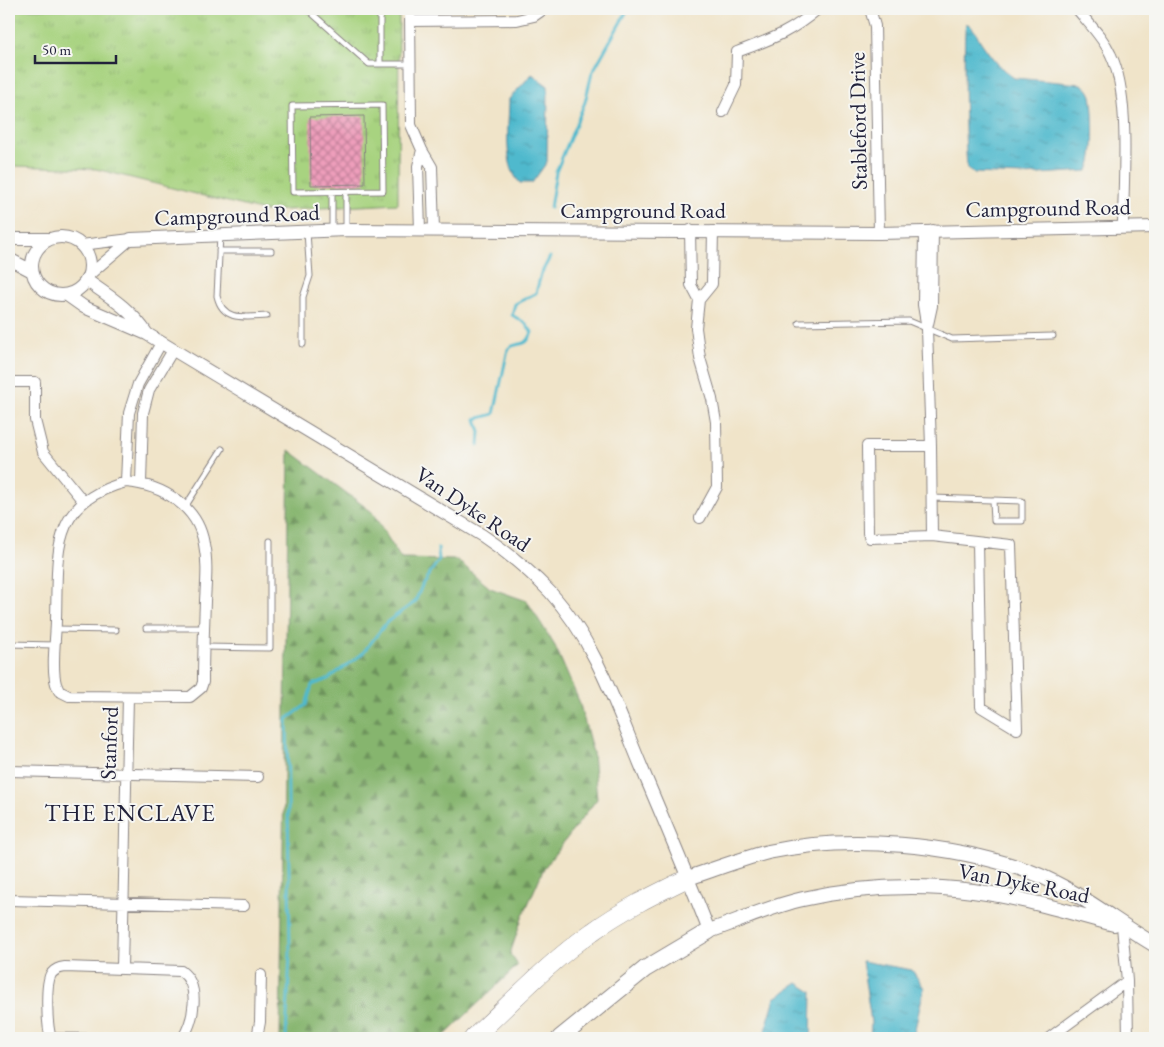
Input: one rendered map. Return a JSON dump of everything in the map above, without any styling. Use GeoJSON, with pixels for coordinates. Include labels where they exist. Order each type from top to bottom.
{"type":"FeatureCollection","features":[{"type":"Feature","properties":{"kind":"highway"},"geometry":{"type":"LineString","coordinates":[[473,1038],[545,970],[592,932],[643,900],[688,878]]}},
{"type":"Feature","properties":{"kind":"highway"},"geometry":{"type":"LineString","coordinates":[[560,1038],[645,969],[709,931]]}},
{"type":"Feature","properties":{"kind":"main road","name":"Van Dyke Road"},"geometry":{"type":"LineString","coordinates":[[688,878],[769,852],[859,844],[920,846],[972,856],[1032,872],[1087,900],[1122,926],[1155,945]]}},
{"type":"Feature","properties":{"kind":"main road","name":"Van Dyke Road"},"geometry":{"type":"LineString","coordinates":[[709,931],[801,899],[856,890],[914,887],[974,891],[1036,903],[1122,926]]}},
{"type":"Feature","properties":{"kind":"street"},"geometry":{"type":"LineString","coordinates":[[410,9],[410,125],[432,167],[434,230]]}},
{"type":"Feature","properties":{"kind":"street"},"geometry":{"type":"LineString","coordinates":[[410,21],[517,20],[534,16],[544,9]]}},
{"type":"Feature","properties":{"kind":"street"},"geometry":{"type":"LineString","coordinates":[[723,112],[736,86],[737,52],[775,39],[791,30],[818,9]]}},
{"type":"Feature","properties":{"kind":"street","name":"Stableford Drive"},"geometry":{"type":"LineString","coordinates":[[870,9],[875,26],[879,232]]}},
{"type":"Feature","properties":{"kind":"street"},"geometry":{"type":"LineString","coordinates":[[1077,9],[1104,42],[1120,80],[1123,110],[1123,227]]}},
{"type":"Feature","properties":{"kind":"street"},"geometry":{"type":"LineString","coordinates":[[420,230],[418,166],[422,150]]}},
{"type":"Feature","properties":{"kind":"street"},"geometry":{"type":"LineString","coordinates":[[419,193],[433,193]]}},
{"type":"Feature","properties":{"kind":"street","name":"Campground Road"},"geometry":{"type":"LineString","coordinates":[[81,245],[131,239],[346,230],[879,232],[1155,227]]}},
{"type":"Feature","properties":{"kind":"street"},"geometry":{"type":"LineString","coordinates":[[690,230],[691,285],[699,300]]}},
{"type":"Feature","properties":{"kind":"street"},"geometry":{"type":"LineString","coordinates":[[700,518],[717,487],[716,422],[712,398],[700,358],[696,328],[699,300],[712,284],[713,230]]}},
{"type":"Feature","properties":{"kind":"street"},"geometry":{"type":"LineString","coordinates":[[928,230],[932,306],[927,329],[932,536]]}},
{"type":"Feature","properties":{"kind":"street"},"geometry":{"type":"LineString","coordinates":[[9,239],[48,240],[67,237],[81,245],[88,256],[87,278],[76,291],[67,295],[48,293],[40,287],[32,271],[35,252],[48,240]]}},
{"type":"Feature","properties":{"kind":"street","name":"Campground Road"},"geometry":{"type":"LineString","coordinates":[[87,278],[131,239]]}},
{"type":"Feature","properties":{"kind":"street"},"geometry":{"type":"LineString","coordinates":[[9,259],[32,271]]}},
{"type":"Feature","properties":{"kind":"street","name":"Van Dyke Road"},"geometry":{"type":"LineString","coordinates":[[87,278],[138,319],[147,334]]}},
{"type":"Feature","properties":{"kind":"street","name":"Van Dyke Road"},"geometry":{"type":"LineString","coordinates":[[67,295],[84,306],[147,334],[483,536],[509,554],[550,592],[575,625],[599,666],[709,931]]}},
{"type":"Feature","properties":{"kind":"street"},"geometry":{"type":"LineString","coordinates":[[128,697],[69,696],[59,691],[55,680],[60,538],[71,515],[83,501],[104,488],[126,482],[129,413],[138,384],[161,343]]}},
{"type":"Feature","properties":{"kind":"street"},"geometry":{"type":"LineString","coordinates":[[142,483],[143,413],[149,390],[173,350]]}},
{"type":"Feature","properties":{"kind":"street"},"geometry":{"type":"LineString","coordinates":[[9,382],[35,382],[35,420],[43,452],[83,501]]}},
{"type":"Feature","properties":{"kind":"street"},"geometry":{"type":"LineString","coordinates":[[931,446],[867,446],[868,533],[870,538],[932,536],[972,539],[978,542],[1011,545],[1017,729],[981,707],[978,542]]}},
{"type":"Feature","properties":{"kind":"street","name":"Stanford"},"geometry":{"type":"LineString","coordinates":[[122,968],[128,697],[184,698],[196,694],[203,682],[206,561],[204,543],[194,518],[185,508],[167,493],[142,483],[126,482]]}},
{"type":"Feature","properties":{"kind":"street"},"geometry":{"type":"LineString","coordinates":[[9,771],[258,777]]}},
{"type":"Feature","properties":{"kind":"street"},"geometry":{"type":"LineString","coordinates":[[9,900],[244,906]]}},
{"type":"Feature","properties":{"kind":"street"},"geometry":{"type":"LineString","coordinates":[[1122,926],[1127,981],[1128,1038]]}},
{"type":"Feature","properties":{"kind":"street"},"geometry":{"type":"LineString","coordinates":[[50,1037],[47,1020],[50,978],[52,972],[65,967],[181,971],[188,977],[192,986],[192,1013],[189,1028],[183,1038]]}},
{"type":"Feature","properties":{"kind":"street"},"geometry":{"type":"LineString","coordinates":[[257,1038],[260,1022],[261,975]]}},
{"type":"Feature","properties":{"kind":"street"},"geometry":{"type":"LineString","coordinates":[[1049,1038],[1127,981]]}},
{"type":"Feature","properties":{"kind":"lane"},"geometry":{"type":"LineString","coordinates":[[307,9],[369,64],[411,64]]}},
{"type":"Feature","properties":{"kind":"lane"},"geometry":{"type":"LineString","coordinates":[[380,9],[380,64]]}},
{"type":"Feature","properties":{"kind":"lane"},"geometry":{"type":"LineString","coordinates":[[382,105],[383,191],[346,192],[293,192],[292,106],[382,105]]}},
{"type":"Feature","properties":{"kind":"lane"},"geometry":{"type":"LineString","coordinates":[[332,192],[332,231]]}},
{"type":"Feature","properties":{"kind":"lane"},"geometry":{"type":"LineString","coordinates":[[346,192],[346,230]]}},
{"type":"Feature","properties":{"kind":"lane"},"geometry":{"type":"LineString","coordinates":[[303,344],[303,297],[310,276],[307,232]]}},
{"type":"Feature","properties":{"kind":"lane"},"geometry":{"type":"LineString","coordinates":[[220,234],[216,296],[222,309],[233,317],[266,316]]}},
{"type":"Feature","properties":{"kind":"lane"},"geometry":{"type":"LineString","coordinates":[[219,251],[272,251]]}},
{"type":"Feature","properties":{"kind":"lane"},"geometry":{"type":"LineString","coordinates":[[800,323],[909,322],[952,339],[1053,336]]}},
{"type":"Feature","properties":{"kind":"lane"},"geometry":{"type":"LineString","coordinates":[[185,508],[222,449]]}},
{"type":"Feature","properties":{"kind":"lane"},"geometry":{"type":"LineString","coordinates":[[932,498],[993,500],[1022,501],[1022,521],[994,521],[993,500]]}},
{"type":"Feature","properties":{"kind":"lane"},"geometry":{"type":"LineString","coordinates":[[204,647],[270,648],[270,541]]}},
{"type":"Feature","properties":{"kind":"lane"},"geometry":{"type":"LineString","coordinates":[[146,628],[204,628]]}},
{"type":"Feature","properties":{"kind":"lane"},"geometry":{"type":"LineString","coordinates":[[56,629],[116,630]]}},
{"type":"Feature","properties":{"kind":"lane"},"geometry":{"type":"LineString","coordinates":[[9,644],[56,645]]}},
{"type":"Feature","properties":{"kind":"lane"},"geometry":{"type":"LineString","coordinates":[[50,1037],[183,1038]]}},
{"type":"Feature","properties":{"kind":"green space"},"geometry":{"type":"Polygon","coordinates":[[[9,9],[399,9],[398,204],[264,211],[96,169],[15,166],[9,163],[9,9]]]}},
{"type":"Feature","properties":{"kind":"green space"},"geometry":{"type":"Polygon","coordinates":[[[289,450],[372,512],[401,559],[457,560],[490,588],[527,601],[555,646],[579,701],[593,753],[597,799],[544,868],[522,918],[510,954],[518,965],[442,1038],[280,1038],[289,450]]]}},
{"type":"Feature","properties":{"kind":"water"},"geometry":{"type":"Polygon","coordinates":[[[966,23],[974,30],[993,59],[1014,78],[1081,84],[1087,89],[1091,96],[1094,135],[1092,157],[1087,171],[1023,175],[974,173],[968,170],[964,96],[966,23]]]}},
{"type":"Feature","properties":{"kind":"water"},"geometry":{"type":"Polygon","coordinates":[[[532,74],[548,86],[547,162],[532,183],[520,183],[514,175],[509,155],[509,99],[532,74]]]}},
{"type":"Feature","properties":{"kind":"water"},"geometry":{"type":"Polygon","coordinates":[[[862,961],[912,970],[924,988],[913,1038],[870,1038],[871,1022],[862,961]]]}},
{"type":"Feature","properties":{"kind":"water"},"geometry":{"type":"Polygon","coordinates":[[[798,983],[812,992],[811,1038],[763,1038],[775,998],[798,983]]]}},
{"type":"Feature","properties":{"kind":"building"},"geometry":{"type":"Polygon","coordinates":[[[364,116],[365,184],[311,185],[310,117],[364,116]]]}},
{"type":"Feature","properties":{"kind":"waterway"},"geometry":{"type":"LineString","coordinates":[[550,208],[556,172],[585,102],[592,73],[628,9]]}},
{"type":"Feature","properties":{"kind":"waterway"},"geometry":{"type":"LineString","coordinates":[[479,445],[480,432],[476,419],[494,414],[508,349],[527,341],[532,332],[525,323],[512,315],[515,304],[536,293],[541,274],[550,257]]}},
{"type":"Feature","properties":{"kind":"waterway"},"geometry":{"type":"LineString","coordinates":[[286,1038],[290,953],[287,719],[306,705],[312,685],[328,679],[362,654],[387,622],[415,602],[423,583],[439,560],[438,548]]}},
{"type":"Feature","properties":{"kind":"district","name":"THE ENCLAVE"},"geometry":{"type":"Point","coordinates":[130,812]}}]}
